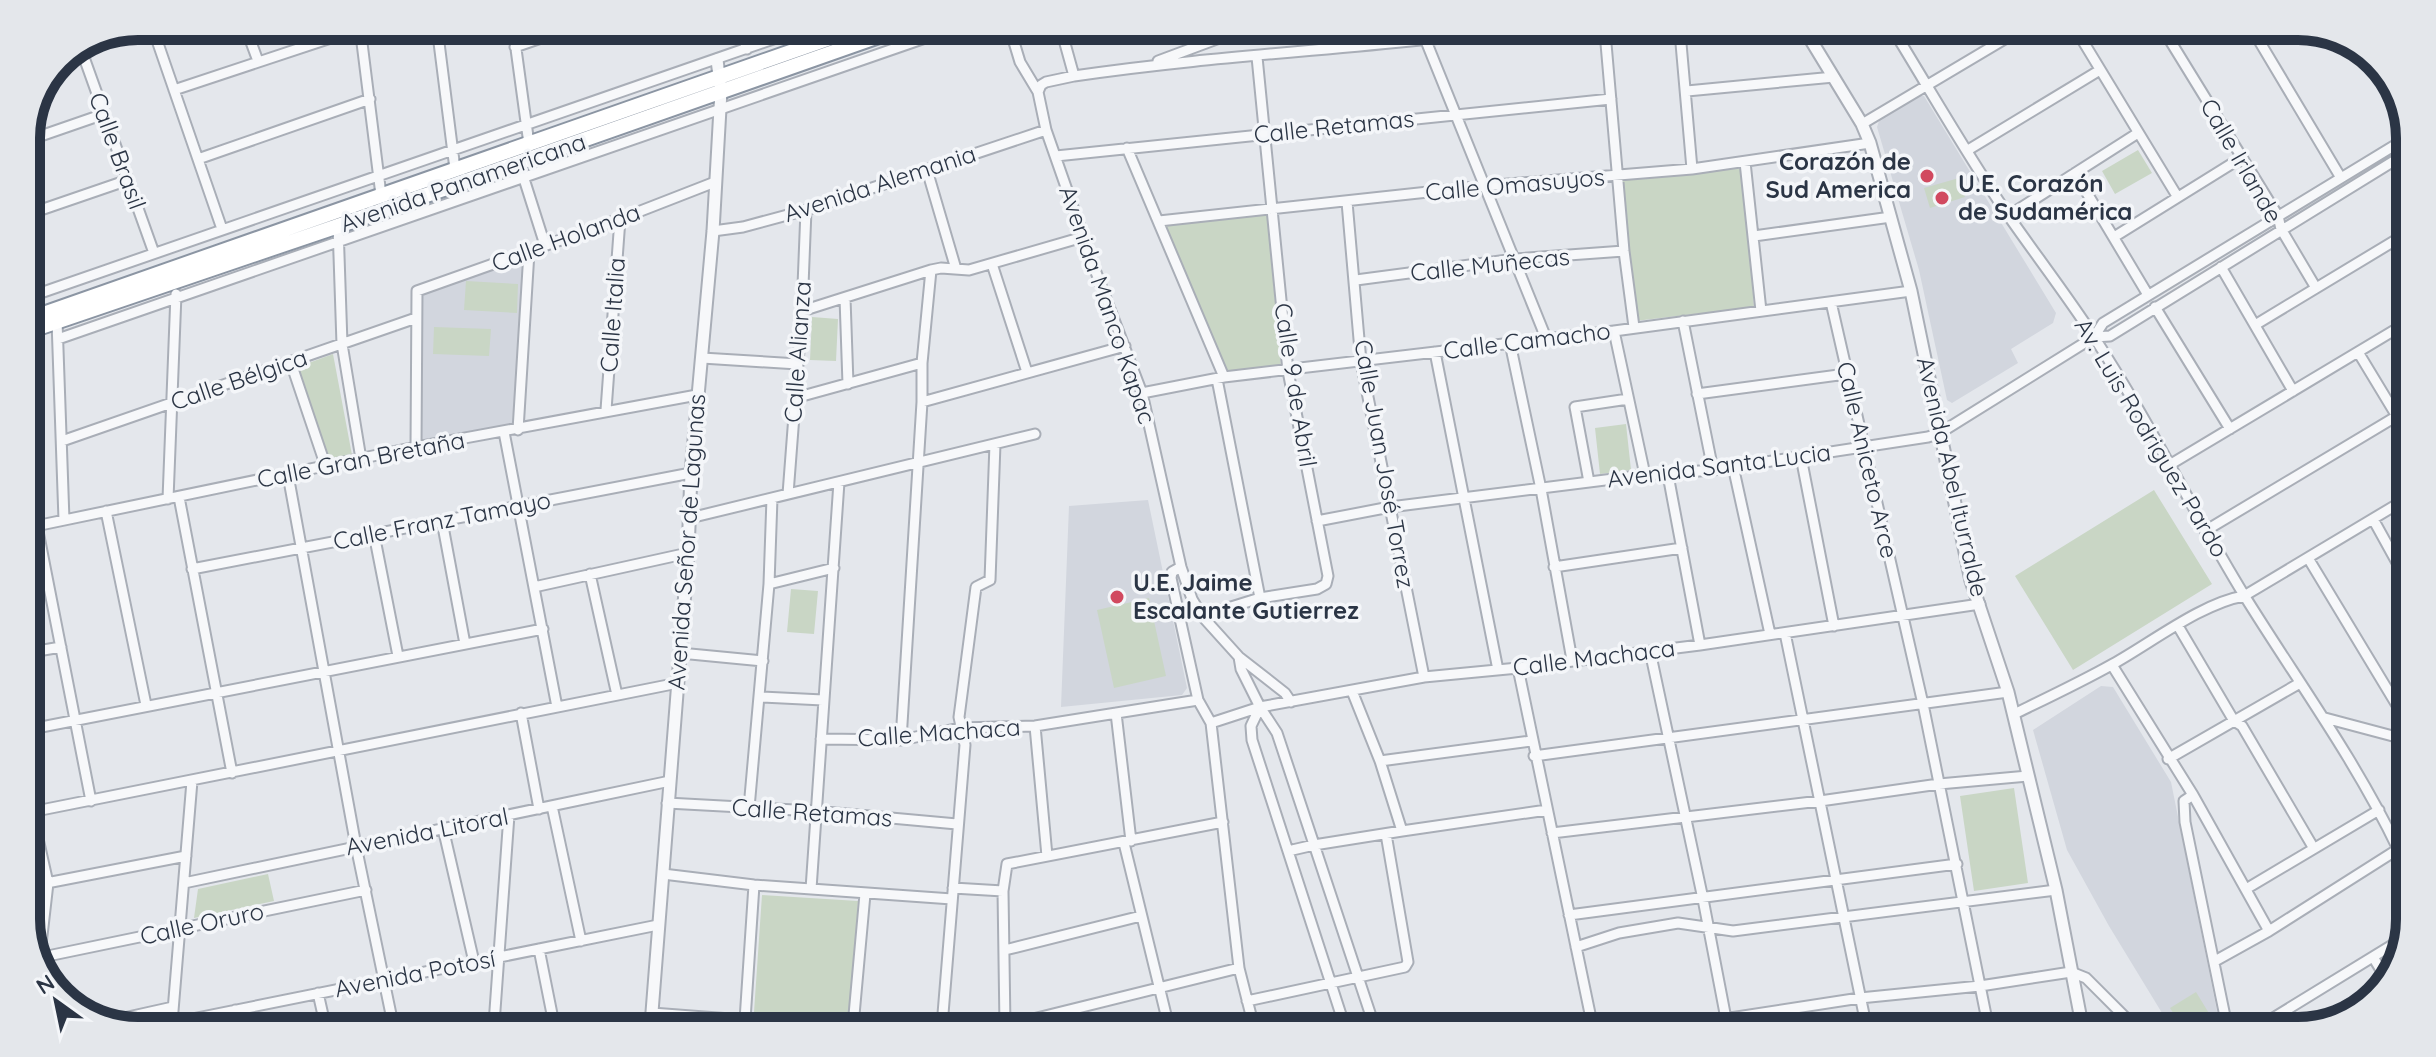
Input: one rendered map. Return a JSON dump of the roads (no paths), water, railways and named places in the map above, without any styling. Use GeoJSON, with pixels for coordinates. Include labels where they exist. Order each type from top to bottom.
{"type":"FeatureCollection","features":[{"type":"Feature","properties":{"kind":"highway","name":"Avenida Panamericana"},"geometry":{"type":"LineString","coordinates":[[40,327],[177,281],[339,234],[522,170],[829,40]]}},
{"type":"Feature","properties":{"kind":"highway","name":"Avenida Panamericana"},"geometry":{"type":"LineString","coordinates":[[40,315],[529,144],[863,40]]}},
{"type":"Feature","properties":{"kind":"street"},"geometry":{"type":"LineString","coordinates":[[157,40],[222,229]]}},
{"type":"Feature","properties":{"kind":"street"},"geometry":{"type":"LineString","coordinates":[[250,40],[258,61]]}},
{"type":"Feature","properties":{"kind":"street"},"geometry":{"type":"LineString","coordinates":[[174,90],[321,40]]}},
{"type":"Feature","properties":{"kind":"street"},"geometry":{"type":"LineString","coordinates":[[362,40],[381,195]]}},
{"type":"Feature","properties":{"kind":"street"},"geometry":{"type":"LineString","coordinates":[[439,40],[455,169]]}},
{"type":"Feature","properties":{"kind":"street"},"geometry":{"type":"LineString","coordinates":[[514,40],[529,144]]}},
{"type":"Feature","properties":{"kind":"street"},"geometry":{"type":"LineString","coordinates":[[515,47],[535,40]]}},
{"type":"Feature","properties":{"kind":"street"},"geometry":{"type":"LineString","coordinates":[[744,40],[747,49]]}},
{"type":"Feature","properties":{"kind":"street","name":"Avenida Panamericana"},"geometry":{"type":"LineString","coordinates":[[40,293],[772,40]]}},
{"type":"Feature","properties":{"kind":"street"},"geometry":{"type":"LineString","coordinates":[[545,245],[522,170],[720,109],[919,40]]}},
{"type":"Feature","properties":{"kind":"street","name":"Avenida Manco Kapac"},"geometry":{"type":"LineString","coordinates":[[1013,40],[1020,62],[1038,92],[1046,130],[1142,393],[1181,567],[1172,572],[1171,578],[1198,700],[1211,723],[1239,968],[1251,1017]]}},
{"type":"Feature","properties":{"kind":"street"},"geometry":{"type":"LineString","coordinates":[[1064,40],[1074,76]]}},
{"type":"Feature","properties":{"kind":"street"},"geometry":{"type":"LineString","coordinates":[[1146,66],[1214,40]]}},
{"type":"Feature","properties":{"kind":"street"},"geometry":{"type":"LineString","coordinates":[[1038,92],[1046,82],[1074,76],[1407,40]]}},
{"type":"Feature","properties":{"kind":"street"},"geometry":{"type":"LineString","coordinates":[[1434,40],[1455,115],[1546,338]]}},
{"type":"Feature","properties":{"kind":"street"},"geometry":{"type":"LineString","coordinates":[[1606,40],[1624,251],[1634,327]]}},
{"type":"Feature","properties":{"kind":"street"},"geometry":{"type":"LineString","coordinates":[[1681,40],[1692,169]]}},
{"type":"Feature","properties":{"kind":"street","name":"Avenida Abel Iturralde"},"geometry":{"type":"LineString","coordinates":[[1811,40],[1862,124],[1891,217],[1911,291],[1971,581],[2014,714],[2056,890],[2080,1017]]}},
{"type":"Feature","properties":{"kind":"street","name":"Av. Luis Rodriguez Pardo"},"geometry":{"type":"LineString","coordinates":[[1899,40],[2008,216],[2094,337],[2171,464],[2205,531],[2244,596],[2325,718],[2396,840]]}},
{"type":"Feature","properties":{"kind":"street"},"geometry":{"type":"LineString","coordinates":[[1862,124],[2003,40]]}},
{"type":"Feature","properties":{"kind":"street"},"geometry":{"type":"LineString","coordinates":[[2082,40],[2177,196]]}},
{"type":"Feature","properties":{"kind":"street","name":"Calle Irlande"},"geometry":{"type":"LineString","coordinates":[[2170,40],[2278,216],[2281,229],[2316,288]]}},
{"type":"Feature","properties":{"kind":"street"},"geometry":{"type":"LineString","coordinates":[[2259,40],[2341,178]]}},
{"type":"Feature","properties":{"kind":"street","name":"Calle Brasil"},"geometry":{"type":"LineString","coordinates":[[83,56],[154,253]]}},
{"type":"Feature","properties":{"kind":"street","name":"Calle 9 de Abril"},"geometry":{"type":"LineString","coordinates":[[1202,616],[1260,598],[1317,589],[1326,584],[1328,576],[1288,371],[1257,57]]}},
{"type":"Feature","properties":{"kind":"street","name":"Avenida Señor de Lagunas"},"geometry":{"type":"LineString","coordinates":[[652,1017],[697,395],[713,231],[720,109],[717,60]]}},
{"type":"Feature","properties":{"kind":"street"},"geometry":{"type":"LineString","coordinates":[[1968,150],[2100,70]]}},
{"type":"Feature","properties":{"kind":"street"},"geometry":{"type":"LineString","coordinates":[[1687,91],[1834,77]]}},
{"type":"Feature","properties":{"kind":"street"},"geometry":{"type":"LineString","coordinates":[[198,159],[370,99]]}},
{"type":"Feature","properties":{"kind":"street","name":"Calle Retamas"},"geometry":{"type":"LineString","coordinates":[[1056,156],[1611,99]]}},
{"type":"Feature","properties":{"kind":"street"},"geometry":{"type":"LineString","coordinates":[[40,136],[104,114]]}},
{"type":"Feature","properties":{"kind":"street","name":"Avenida Alemania"},"geometry":{"type":"LineString","coordinates":[[713,231],[743,227],[806,210],[1046,130]]}},
{"type":"Feature","properties":{"kind":"street"},"geometry":{"type":"LineString","coordinates":[[2008,216],[2138,133]]}},
{"type":"Feature","properties":{"kind":"street","name":"Calle Omasuyos"},"geometry":{"type":"LineString","coordinates":[[1159,221],[1484,186],[1692,169],[1870,143]]}},
{"type":"Feature","properties":{"kind":"street","name":"Avenida Santa Lucia"},"geometry":{"type":"LineString","coordinates":[[1317,521],[1390,507],[1645,475],[1713,470],[1940,433],[2094,337],[2103,323],[2396,145]]}},
{"type":"Feature","properties":{"kind":"street"},"geometry":{"type":"LineString","coordinates":[[1127,148],[1221,378],[1260,598]]}},
{"type":"Feature","properties":{"kind":"street"},"geometry":{"type":"LineString","coordinates":[[2114,237],[2241,158]]}},
{"type":"Feature","properties":{"kind":"street","name":"Avenida Santa Lucia"},"geometry":{"type":"LineString","coordinates":[[2094,337],[2110,336],[2396,159]]}},
{"type":"Feature","properties":{"kind":"street"},"geometry":{"type":"LineString","coordinates":[[1745,162],[1761,311]]}},
{"type":"Feature","properties":{"kind":"street"},"geometry":{"type":"LineString","coordinates":[[927,170],[956,269]]}},
{"type":"Feature","properties":{"kind":"street"},"geometry":{"type":"LineString","coordinates":[[2075,173],[2148,295]]}},
{"type":"Feature","properties":{"kind":"street"},"geometry":{"type":"LineString","coordinates":[[40,210],[128,180]]}},
{"type":"Feature","properties":{"kind":"street","name":"Calle Holanda"},"geometry":{"type":"LineString","coordinates":[[416,318],[417,291],[715,182]]}},
{"type":"Feature","properties":{"kind":"street","name":"Calle Juan José Torrez"},"geometry":{"type":"LineString","coordinates":[[1347,202],[1361,362],[1424,677]]}},
{"type":"Feature","properties":{"kind":"street","name":"Calle Alianza"},"geometry":{"type":"LineString","coordinates":[[788,494],[806,210]]}},
{"type":"Feature","properties":{"kind":"street"},"geometry":{"type":"LineString","coordinates":[[1754,236],[1891,217]]}},
{"type":"Feature","properties":{"kind":"street","name":"Calle Italia"},"geometry":{"type":"LineString","coordinates":[[606,410],[620,219]]}},
{"type":"Feature","properties":{"kind":"street"},"geometry":{"type":"LineString","coordinates":[[58,339],[176,298],[339,234],[342,344],[361,459]]}},
{"type":"Feature","properties":{"kind":"street"},"geometry":{"type":"LineString","coordinates":[[802,311],[931,270],[969,270],[1083,237]]}},
{"type":"Feature","properties":{"kind":"street"},"geometry":{"type":"LineString","coordinates":[[2255,325],[2396,240]]}},
{"type":"Feature","properties":{"kind":"street","name":"Calle Muñecas"},"geometry":{"type":"LineString","coordinates":[[1356,280],[1515,259],[1624,251]]}},
{"type":"Feature","properties":{"kind":"street"},"geometry":{"type":"LineString","coordinates":[[518,430],[529,252]]}},
{"type":"Feature","properties":{"kind":"street"},"geometry":{"type":"LineString","coordinates":[[992,264],[1027,372]]}},
{"type":"Feature","properties":{"kind":"street"},"geometry":{"type":"LineString","coordinates":[[2221,267],[2293,391]]}},
{"type":"Feature","properties":{"kind":"street"},"geometry":{"type":"LineString","coordinates":[[901,740],[919,462],[922,363],[931,270]]}},
{"type":"Feature","properties":{"kind":"street"},"geometry":{"type":"LineString","coordinates":[[177,281],[174,498],[192,569],[232,773]]}},
{"type":"Feature","properties":{"kind":"street","name":"Calle Camacho"},"geometry":{"type":"LineString","coordinates":[[1142,393],[1221,378],[1614,331],[1911,291]]}},
{"type":"Feature","properties":{"kind":"street"},"geometry":{"type":"LineString","coordinates":[[845,298],[848,384]]}},
{"type":"Feature","properties":{"kind":"street","name":"Calle Aniceto Arce"},"geometry":{"type":"LineString","coordinates":[[1831,302],[1923,704],[1986,1017]]}},
{"type":"Feature","properties":{"kind":"street"},"geometry":{"type":"LineString","coordinates":[[2155,307],[2230,429]]}},
{"type":"Feature","properties":{"kind":"street"},"geometry":{"type":"LineString","coordinates":[[416,318],[416,447]]}},
{"type":"Feature","properties":{"kind":"street","name":"Calle Bélgica"},"geometry":{"type":"LineString","coordinates":[[62,441],[416,318]]}},
{"type":"Feature","properties":{"kind":"street"},"geometry":{"type":"LineString","coordinates":[[57,321],[64,520]]}},
{"type":"Feature","properties":{"kind":"street"},"geometry":{"type":"LineString","coordinates":[[1683,321],[1713,470]]}},
{"type":"Feature","properties":{"kind":"street"},"geometry":{"type":"LineString","coordinates":[[2171,464],[2396,329]]}},
{"type":"Feature","properties":{"kind":"street"},"geometry":{"type":"LineString","coordinates":[[1614,331],[1645,475]]}},
{"type":"Feature","properties":{"kind":"street"},"geometry":{"type":"LineString","coordinates":[[1510,343],[1572,660]]}},
{"type":"Feature","properties":{"kind":"street"},"geometry":{"type":"LineString","coordinates":[[922,402],[1125,346]]}},
{"type":"Feature","properties":{"kind":"street"},"geometry":{"type":"LineString","coordinates":[[1435,352],[1498,670]]}},
{"type":"Feature","properties":{"kind":"street"},"geometry":{"type":"LineString","coordinates":[[2358,352],[2396,414]]}},
{"type":"Feature","properties":{"kind":"street"},"geometry":{"type":"LineString","coordinates":[[702,358],[798,364]]}},
{"type":"Feature","properties":{"kind":"street"},"geometry":{"type":"LineString","coordinates":[[291,363],[326,467]]}},
{"type":"Feature","properties":{"kind":"street"},"geometry":{"type":"LineString","coordinates":[[795,398],[922,363]]}},
{"type":"Feature","properties":{"kind":"street"},"geometry":{"type":"LineString","coordinates":[[1697,394],[1846,374]]}},
{"type":"Feature","properties":{"kind":"street","name":"Calle Gran Bretaña"},"geometry":{"type":"LineString","coordinates":[[40,525],[416,447],[697,395]]}},
{"type":"Feature","properties":{"kind":"street"},"geometry":{"type":"LineString","coordinates":[[1589,482],[1575,407],[1628,399]]}},
{"type":"Feature","properties":{"kind":"street"},"geometry":{"type":"LineString","coordinates":[[2205,531],[2396,417]]}},
{"type":"Feature","properties":{"kind":"street"},"geometry":{"type":"LineString","coordinates":[[504,432],[557,707]]}},
{"type":"Feature","properties":{"kind":"street"},"geometry":{"type":"LineString","coordinates":[[690,518],[1035,434]]}},
{"type":"Feature","properties":{"kind":"street"},"geometry":{"type":"LineString","coordinates":[[943,1017],[965,745],[959,717],[976,587],[990,580],[995,444]]}},
{"type":"Feature","properties":{"kind":"street"},"geometry":{"type":"LineString","coordinates":[[1801,457],[1834,626]]}},
{"type":"Feature","properties":{"kind":"street"},"geometry":{"type":"LineString","coordinates":[[1733,466],[1770,634]]}},
{"type":"Feature","properties":{"kind":"street","name":"Calle Franz Tamayo"},"geometry":{"type":"LineString","coordinates":[[192,569],[691,473]]}},
{"type":"Feature","properties":{"kind":"street"},"geometry":{"type":"LineString","coordinates":[[288,475],[356,846],[392,1017]]}},
{"type":"Feature","properties":{"kind":"street"},"geometry":{"type":"LineString","coordinates":[[1668,475],[1700,645]]}},
{"type":"Feature","properties":{"kind":"street"},"geometry":{"type":"LineString","coordinates":[[811,889],[839,482]]}},
{"type":"Feature","properties":{"kind":"street"},"geometry":{"type":"LineString","coordinates":[[749,808],[769,584],[772,498]]}},
{"type":"Feature","properties":{"kind":"street"},"geometry":{"type":"LineString","coordinates":[[2014,714],[2112,665],[2230,599],[2244,596],[2396,505]]}},
{"type":"Feature","properties":{"kind":"street"},"geometry":{"type":"LineString","coordinates":[[106,511],[146,705]]}},
{"type":"Feature","properties":{"kind":"street"},"geometry":{"type":"LineString","coordinates":[[2373,519],[2396,561]]}},
{"type":"Feature","properties":{"kind":"street"},"geometry":{"type":"LineString","coordinates":[[442,521],[465,644]]}},
{"type":"Feature","properties":{"kind":"street"},"geometry":{"type":"LineString","coordinates":[[374,534],[398,656]]}},
{"type":"Feature","properties":{"kind":"street"},"geometry":{"type":"LineString","coordinates":[[1554,567],[1682,548]]}},
{"type":"Feature","properties":{"kind":"street"},"geometry":{"type":"LineString","coordinates":[[534,587],[688,553]]}},
{"type":"Feature","properties":{"kind":"street"},"geometry":{"type":"LineString","coordinates":[[2308,558],[2396,704]]}},
{"type":"Feature","properties":{"kind":"street"},"geometry":{"type":"LineString","coordinates":[[40,560],[61,647],[91,801]]}},
{"type":"Feature","properties":{"kind":"street"},"geometry":{"type":"LineString","coordinates":[[1181,567],[1192,599],[1202,616],[1239,657],[1285,693],[1291,702]]}},
{"type":"Feature","properties":{"kind":"street"},"geometry":{"type":"LineString","coordinates":[[769,584],[834,568]]}},
{"type":"Feature","properties":{"kind":"street"},"geometry":{"type":"LineString","coordinates":[[590,574],[617,695]]}},
{"type":"Feature","properties":{"kind":"street","name":"Calle Machaca"},"geometry":{"type":"LineString","coordinates":[[1211,723],[1260,707],[1424,677],[1700,645],[1980,604]]}},
{"type":"Feature","properties":{"kind":"street"},"geometry":{"type":"LineString","coordinates":[[2178,626],[2234,721],[2242,726],[2313,847]]}},
{"type":"Feature","properties":{"kind":"street"},"geometry":{"type":"LineString","coordinates":[[40,727],[543,629]]}},
{"type":"Feature","properties":{"kind":"street"},"geometry":{"type":"LineString","coordinates":[[1785,633],[1864,1017]]}},
{"type":"Feature","properties":{"kind":"street"},"geometry":{"type":"LineString","coordinates":[[40,651],[61,647]]}},
{"type":"Feature","properties":{"kind":"street"},"geometry":{"type":"LineString","coordinates":[[1650,651],[1725,1017]]}},
{"type":"Feature","properties":{"kind":"street"},"geometry":{"type":"LineString","coordinates":[[680,653],[763,661]]}},
{"type":"Feature","properties":{"kind":"street"},"geometry":{"type":"LineString","coordinates":[[1239,657],[1241,669],[1277,733],[1371,1017]]}},
{"type":"Feature","properties":{"kind":"street"},"geometry":{"type":"LineString","coordinates":[[2112,665],[2193,795],[2269,931]]}},
{"type":"Feature","properties":{"kind":"street"},"geometry":{"type":"LineString","coordinates":[[1518,668],[1591,1017]]}},
{"type":"Feature","properties":{"kind":"street"},"geometry":{"type":"LineString","coordinates":[[40,810],[678,683]]}},
{"type":"Feature","properties":{"kind":"street"},"geometry":{"type":"LineString","coordinates":[[2168,759],[2300,683]]}},
{"type":"Feature","properties":{"kind":"street"},"geometry":{"type":"LineString","coordinates":[[1352,691],[1380,761],[1402,831]]}},
{"type":"Feature","properties":{"kind":"street"},"geometry":{"type":"LineString","coordinates":[[1534,756],[2008,692]]}},
{"type":"Feature","properties":{"kind":"street"},"geometry":{"type":"LineString","coordinates":[[760,697],[823,700]]}},
{"type":"Feature","properties":{"kind":"street","name":"Calle Machaca"},"geometry":{"type":"LineString","coordinates":[[821,739],[901,740],[960,728],[1035,726],[1198,700]]}},
{"type":"Feature","properties":{"kind":"street"},"geometry":{"type":"LineString","coordinates":[[1260,707],[1251,726],[1252,740],[1342,1017]]}},
{"type":"Feature","properties":{"kind":"street"},"geometry":{"type":"LineString","coordinates":[[521,713],[539,809]]}},
{"type":"Feature","properties":{"kind":"street"},"geometry":{"type":"LineString","coordinates":[[1116,713],[1128,842],[1141,916],[1166,1017]]}},
{"type":"Feature","properties":{"kind":"street"},"geometry":{"type":"LineString","coordinates":[[2325,718],[2396,737]]}},
{"type":"Feature","properties":{"kind":"street"},"geometry":{"type":"LineString","coordinates":[[1035,726],[1047,856]]}},
{"type":"Feature","properties":{"kind":"street"},"geometry":{"type":"LineString","coordinates":[[1380,761],[1531,741]]}},
{"type":"Feature","properties":{"kind":"street"},"geometry":{"type":"LineString","coordinates":[[1552,833],[1939,784],[2028,776]]}},
{"type":"Feature","properties":{"kind":"street"},"geometry":{"type":"LineString","coordinates":[[172,1017],[192,781]]}},
{"type":"Feature","properties":{"kind":"street","name":"Avenida Litoral"},"geometry":{"type":"LineString","coordinates":[[184,883],[670,781]]}},
{"type":"Feature","properties":{"kind":"street"},"geometry":{"type":"LineString","coordinates":[[2193,795],[2184,801],[2185,822],[2225,1017]]}},
{"type":"Feature","properties":{"kind":"street","name":"Calle Retamas"},"geometry":{"type":"LineString","coordinates":[[667,803],[814,811],[957,824]]}},
{"type":"Feature","properties":{"kind":"street"},"geometry":{"type":"LineString","coordinates":[[552,806],[581,941]]}},
{"type":"Feature","properties":{"kind":"street"},"geometry":{"type":"LineString","coordinates":[[1288,851],[1547,810]]}},
{"type":"Feature","properties":{"kind":"street"},"geometry":{"type":"LineString","coordinates":[[2246,889],[2379,810]]}},
{"type":"Feature","properties":{"kind":"street"},"geometry":{"type":"LineString","coordinates":[[495,1017],[509,815]]}},
{"type":"Feature","properties":{"kind":"street"},"geometry":{"type":"LineString","coordinates":[[1005,1017],[1003,891],[1007,864],[1223,822]]}},
{"type":"Feature","properties":{"kind":"street"},"geometry":{"type":"LineString","coordinates":[[443,828],[474,962]]}},
{"type":"Feature","properties":{"kind":"street"},"geometry":{"type":"LineString","coordinates":[[1247,1001],[1405,967],[1408,962],[1386,834]]}},
{"type":"Feature","properties":{"kind":"street"},"geometry":{"type":"LineString","coordinates":[[2215,961],[2269,931],[2396,850]]}},
{"type":"Feature","properties":{"kind":"street"},"geometry":{"type":"LineString","coordinates":[[40,853],[48,883],[42,936]]}},
{"type":"Feature","properties":{"kind":"street"},"geometry":{"type":"LineString","coordinates":[[40,884],[186,856]]}},
{"type":"Feature","properties":{"kind":"street"},"geometry":{"type":"LineString","coordinates":[[1569,915],[1957,864]]}},
{"type":"Feature","properties":{"kind":"street"},"geometry":{"type":"LineString","coordinates":[[663,874],[754,885],[952,899]]}},
{"type":"Feature","properties":{"kind":"street"},"geometry":{"type":"LineString","coordinates":[[745,1017],[754,885]]}},
{"type":"Feature","properties":{"kind":"street"},"geometry":{"type":"LineString","coordinates":[[953,888],[1003,891]]}},
{"type":"Feature","properties":{"kind":"street","name":"Calle Oruro"},"geometry":{"type":"LineString","coordinates":[[48,957],[366,890]]}},
{"type":"Feature","properties":{"kind":"street"},"geometry":{"type":"LineString","coordinates":[[1576,947],[1619,933],[1678,923],[1733,931],[2056,890]]}},
{"type":"Feature","properties":{"kind":"street"},"geometry":{"type":"LineString","coordinates":[[854,1017],[865,894]]}},
{"type":"Feature","properties":{"kind":"street"},"geometry":{"type":"LineString","coordinates":[[1005,950],[1141,916]]}},
{"type":"Feature","properties":{"kind":"street","name":"Avenida Potosí"},"geometry":{"type":"LineString","coordinates":[[201,1017],[658,925]]}},
{"type":"Feature","properties":{"kind":"street"},"geometry":{"type":"LineString","coordinates":[[2275,1017],[2392,945]]}},
{"type":"Feature","properties":{"kind":"street"},"geometry":{"type":"LineString","coordinates":[[539,949],[553,1017]]}},
{"type":"Feature","properties":{"kind":"street"},"geometry":{"type":"LineString","coordinates":[[2373,957],[2381,971]]}},
{"type":"Feature","properties":{"kind":"street"},"geometry":{"type":"LineString","coordinates":[[1041,1017],[1239,968]]}},
{"type":"Feature","properties":{"kind":"street"},"geometry":{"type":"LineString","coordinates":[[1762,1017],[1860,998],[1980,986],[2071,972],[2086,978],[2125,1017]]}},
{"type":"Feature","properties":{"kind":"street"},"geometry":{"type":"LineString","coordinates":[[318,993],[323,1017]]}},
{"type":"Feature","properties":{"kind":"street"},"geometry":{"type":"LineString","coordinates":[[131,1016],[173,1007]]}},
{"type":"Feature","properties":{"kind":"street"},"geometry":{"type":"LineString","coordinates":[[235,1010],[237,1017]]}},
{"type":"Feature","properties":{"kind":"place","name":"Corazón de Sud America"},"geometry":{"type":"Point","coordinates":[1927,176]}},
{"type":"Feature","properties":{"kind":"place","name":"U.E. Corazón de Sudamérica"},"geometry":{"type":"Point","coordinates":[1942,198]}},
{"type":"Feature","properties":{"kind":"place","name":"U.E. Jaime Escalante Gutierrez"},"geometry":{"type":"Point","coordinates":[1117,597]}}]}
